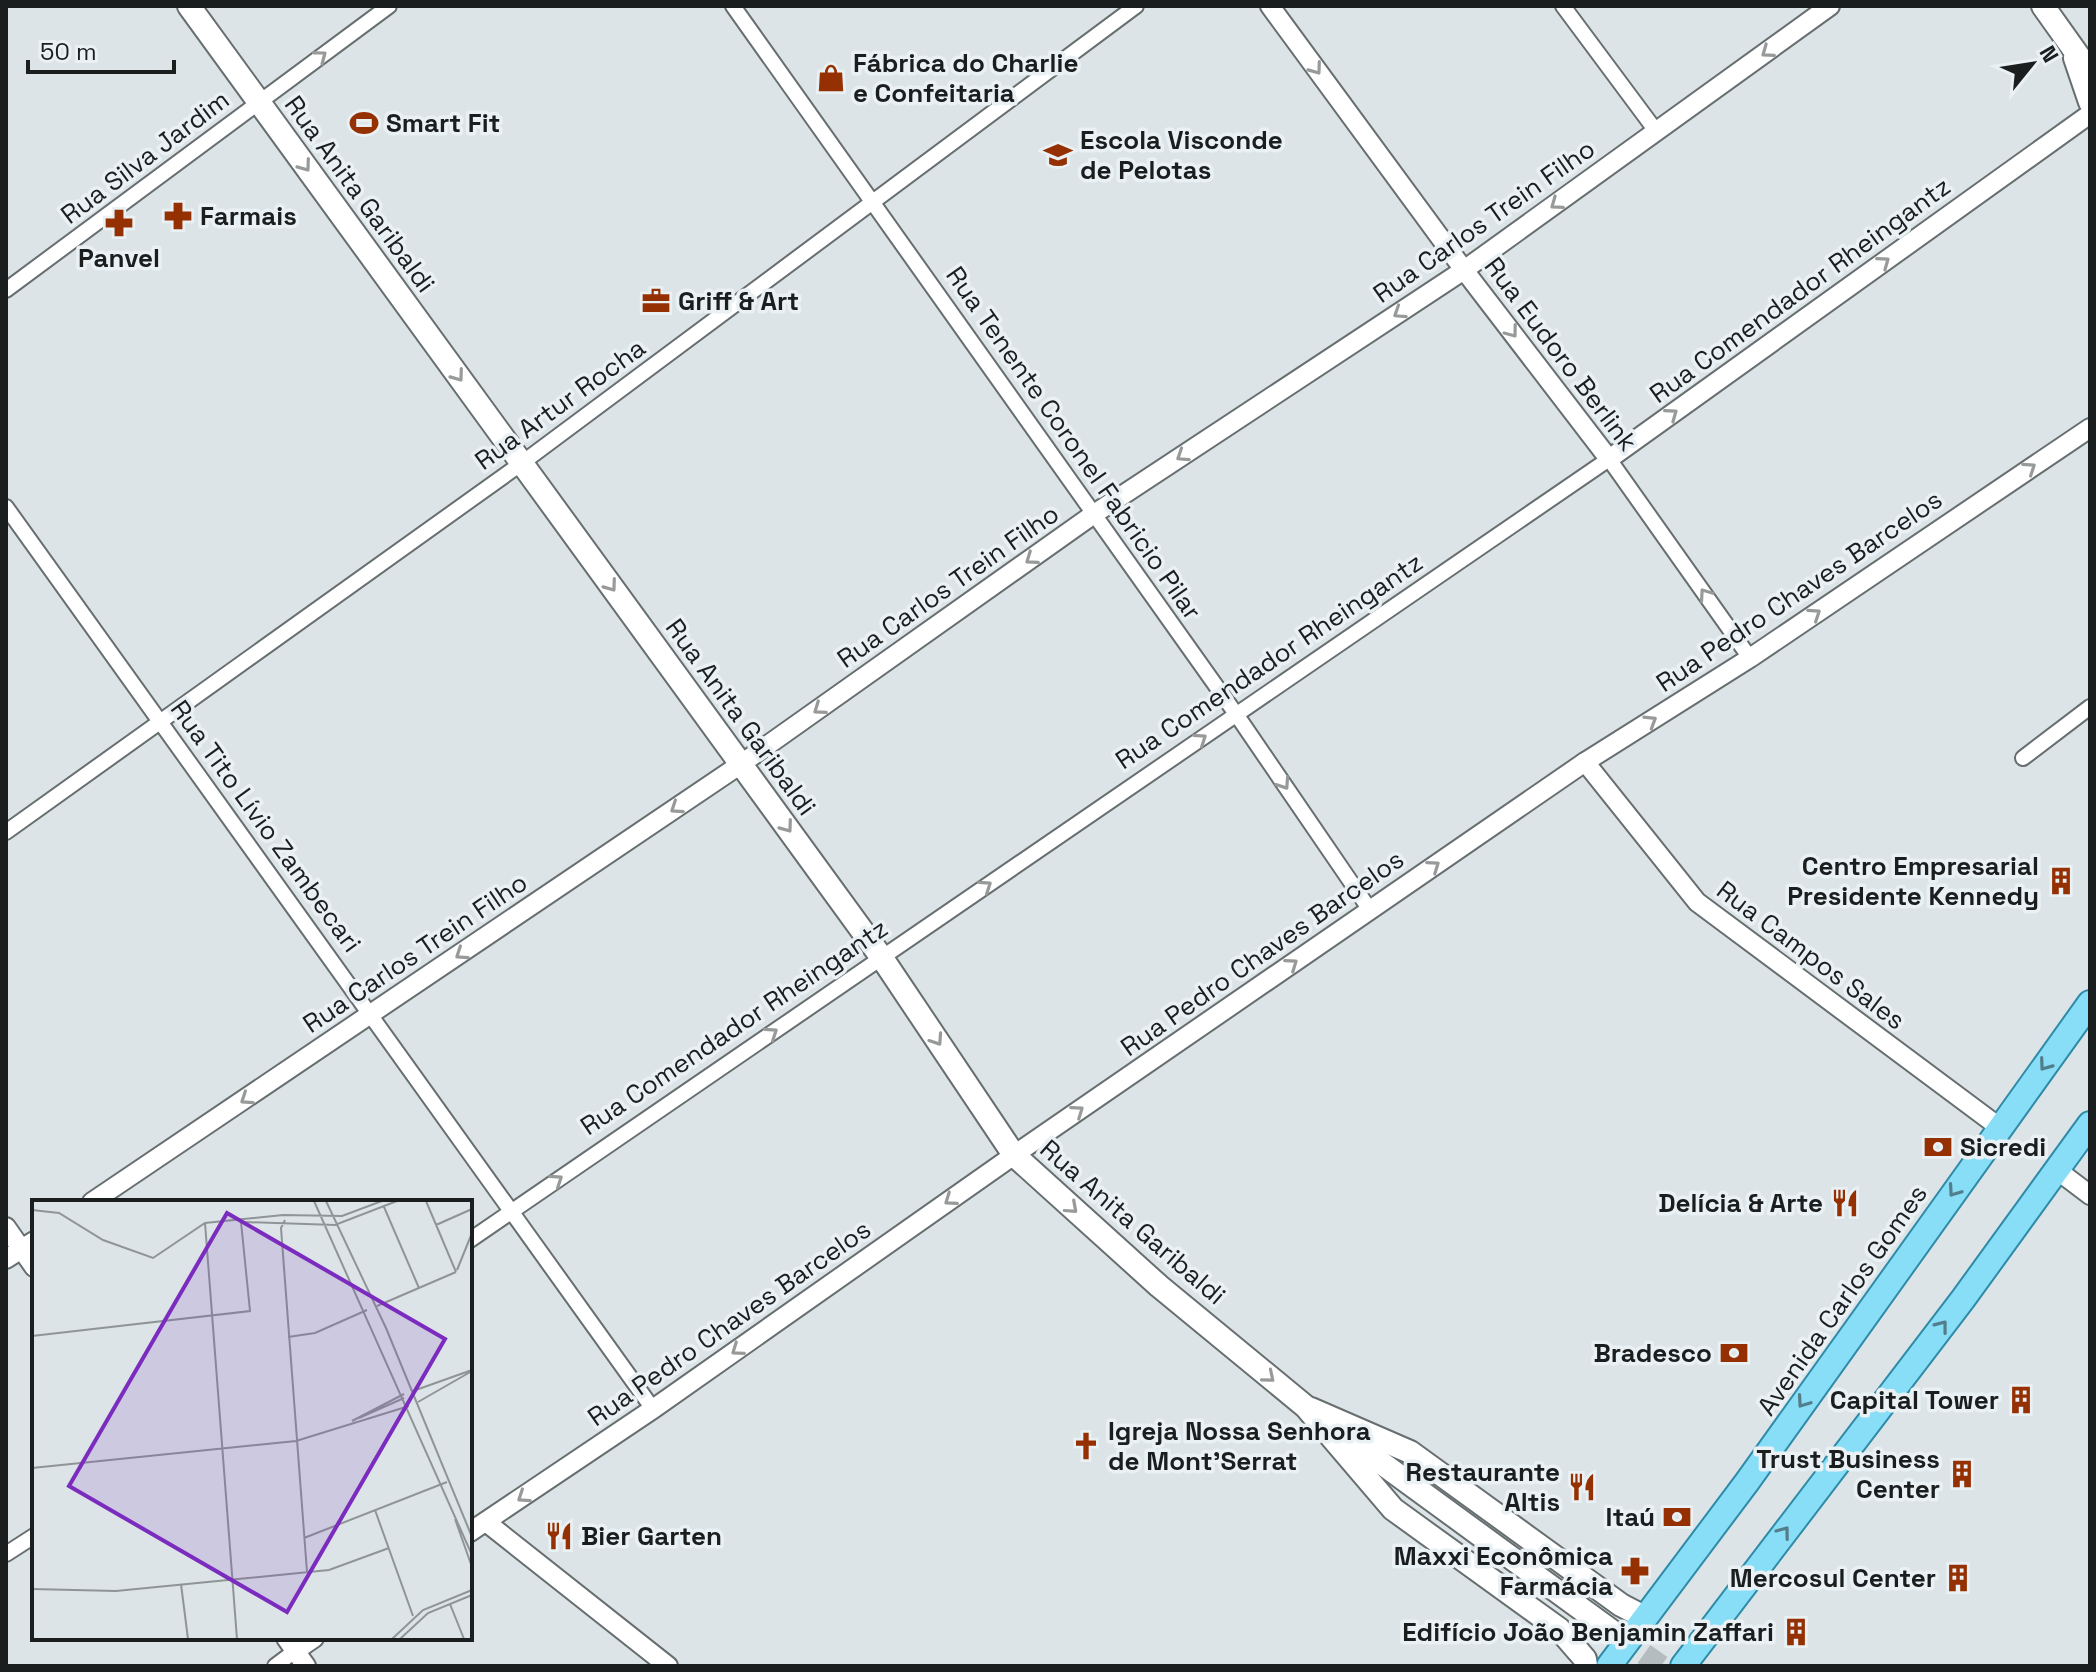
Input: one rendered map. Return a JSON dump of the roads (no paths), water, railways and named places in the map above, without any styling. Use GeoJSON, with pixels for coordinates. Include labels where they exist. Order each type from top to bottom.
{"type":"FeatureCollection","features":[{"type":"Feature","properties":{"kind":"main road","name":"Rua Anita Garibaldi"},"geometry":{"type":"LineString","coordinates":[[189,6],[882,958],[1014,1155],[1159,1286],[1306,1407],[1393,1509],[1559,1629],[1585,1659],[1586,1666]]}},
{"type":"Feature","properties":{"kind":"main road"},"geometry":{"type":"LineString","coordinates":[[2043,6],[2090,72]]}},
{"type":"Feature","properties":{"kind":"main road"},"geometry":{"type":"LineString","coordinates":[[2069,42],[2090,102]]}},
{"type":"Feature","properties":{"kind":"main road","name":"Avenida Carlos Gomes"},"geometry":{"type":"LineString","coordinates":[[1609,1666],[1747,1482],[2090,1003]]}},
{"type":"Feature","properties":{"kind":"main road"},"geometry":{"type":"LineString","coordinates":[[1687,1664],[1963,1299],[2090,1124]]}},
{"type":"Feature","properties":{"kind":"main road","name":"Rua Anita Garibaldi"},"geometry":{"type":"LineString","coordinates":[[1306,1407],[1410,1452],[1621,1605],[1644,1617]]}},
{"type":"Feature","properties":{"kind":"main road"},"geometry":{"type":"LineString","coordinates":[[1306,1407],[1617,1635]]}},
{"type":"Feature","properties":{"kind":"street","name":"Rua Silva Jardim"},"geometry":{"type":"LineString","coordinates":[[6,290],[389,6]]}},
{"type":"Feature","properties":{"kind":"street","name":"Rua Tenente Coronel Fabricio Pilar"},"geometry":{"type":"LineString","coordinates":[[733,6],[1236,714],[1370,910]]}},
{"type":"Feature","properties":{"kind":"street","name":"Rua Artur Rocha"},"geometry":{"type":"LineString","coordinates":[[6,832],[522,463],[1136,6]]}},
{"type":"Feature","properties":{"kind":"street","name":"Rua Eudoro Berlink"},"geometry":{"type":"LineString","coordinates":[[1270,6],[1464,270],[1609,459],[1750,658]]}},
{"type":"Feature","properties":{"kind":"street"},"geometry":{"type":"LineString","coordinates":[[1563,6],[1656,131]]}},
{"type":"Feature","properties":{"kind":"street","name":"Rua Carlos Trein Filho"},"geometry":{"type":"LineString","coordinates":[[95,1200],[741,764],[1094,514],[1464,270],[1830,6]]}},
{"type":"Feature","properties":{"kind":"street","name":"Rua Comendador Rheingantz"},"geometry":{"type":"LineString","coordinates":[[472,1239],[1609,459],[2090,114]]}},
{"type":"Feature","properties":{"kind":"street","name":"Rua Pedro Chaves Barcelos"},"geometry":{"type":"LineString","coordinates":[[478,1527],[653,1409],[1014,1155],[1585,762],[1750,658],[2090,428]]}},
{"type":"Feature","properties":{"kind":"street","name":"Rua Tito Lívio Zambecari"},"geometry":{"type":"LineString","coordinates":[[6,507],[653,1409]]}},
{"type":"Feature","properties":{"kind":"street"},"geometry":{"type":"LineString","coordinates":[[2023,758],[2090,707]]}},
{"type":"Feature","properties":{"kind":"street","name":"Rua Campos Sales"},"geometry":{"type":"LineString","coordinates":[[1585,762],[1697,902],[1999,1127]]}},
{"type":"Feature","properties":{"kind":"street"},"geometry":{"type":"LineString","coordinates":[[2057,1170],[2090,1195]]}},
{"type":"Feature","properties":{"kind":"street"},"geometry":{"type":"LineString","coordinates":[[6,1227],[21,1250]]}},
{"type":"Feature","properties":{"kind":"street"},"geometry":{"type":"LineString","coordinates":[[478,1527],[668,1666]]}},
{"type":"Feature","properties":{"kind":"street"},"geometry":{"type":"LineString","coordinates":[[6,1554],[32,1537]]}},
{"type":"Feature","properties":{"kind":"street"},"geometry":{"type":"LineString","coordinates":[[275,1666],[311,1640]]}},
{"type":"Feature","properties":{"kind":"tunnel"},"geometry":{"type":"LineString","coordinates":[[1617,1635],[1661,1666]]}},
{"type":"Feature","properties":{"kind":"place","name":"Fábrica do Charlie e Confeitaria"},"geometry":{"type":"Point","coordinates":[831,78]}},
{"type":"Feature","properties":{"kind":"place","name":"Smart Fit"},"geometry":{"type":"Point","coordinates":[364,123]}},
{"type":"Feature","properties":{"kind":"place","name":"Escola Visconde de Pelotas"},"geometry":{"type":"Point","coordinates":[1058,155]}},
{"type":"Feature","properties":{"kind":"place","name":"Farmais"},"geometry":{"type":"Point","coordinates":[178,216]}},
{"type":"Feature","properties":{"kind":"place","name":"Panvel"},"geometry":{"type":"Point","coordinates":[119,223]}},
{"type":"Feature","properties":{"kind":"place","name":"Griff & Art"},"geometry":{"type":"Point","coordinates":[656,301]}},
{"type":"Feature","properties":{"kind":"place","name":"Centro Empresarial Presidente Kennedy"},"geometry":{"type":"Point","coordinates":[2061,881]}},
{"type":"Feature","properties":{"kind":"place","name":"Sicredi"},"geometry":{"type":"Point","coordinates":[1938,1147]}},
{"type":"Feature","properties":{"kind":"place","name":"Delícia & Arte"},"geometry":{"type":"Point","coordinates":[1845,1203]}},
{"type":"Feature","properties":{"kind":"place","name":"Bradesco"},"geometry":{"type":"Point","coordinates":[1734,1353]}},
{"type":"Feature","properties":{"kind":"place","name":"Capital Tower"},"geometry":{"type":"Point","coordinates":[2021,1400]}},
{"type":"Feature","properties":{"kind":"place","name":"Igreja Nossa Senhora de Mont'Serrat"},"geometry":{"type":"Point","coordinates":[1086,1446]}},
{"type":"Feature","properties":{"kind":"place","name":"Trust Business Center"},"geometry":{"type":"Point","coordinates":[1962,1474]}},
{"type":"Feature","properties":{"kind":"place","name":"Restaurante Altis"},"geometry":{"type":"Point","coordinates":[1582,1487]}},
{"type":"Feature","properties":{"kind":"place","name":"Itaú"},"geometry":{"type":"Point","coordinates":[1677,1517]}},
{"type":"Feature","properties":{"kind":"place","name":"Bier Garten"},"geometry":{"type":"Point","coordinates":[559,1536]}},
{"type":"Feature","properties":{"kind":"place","name":"Maxxi Econômica Farmácia"},"geometry":{"type":"Point","coordinates":[1635,1571]}},
{"type":"Feature","properties":{"kind":"place","name":"Mercosul Center"},"geometry":{"type":"Point","coordinates":[1958,1578]}},
{"type":"Feature","properties":{"kind":"place","name":"Edifício João Benjamin Zaffari"},"geometry":{"type":"Point","coordinates":[1796,1632]}}]}
